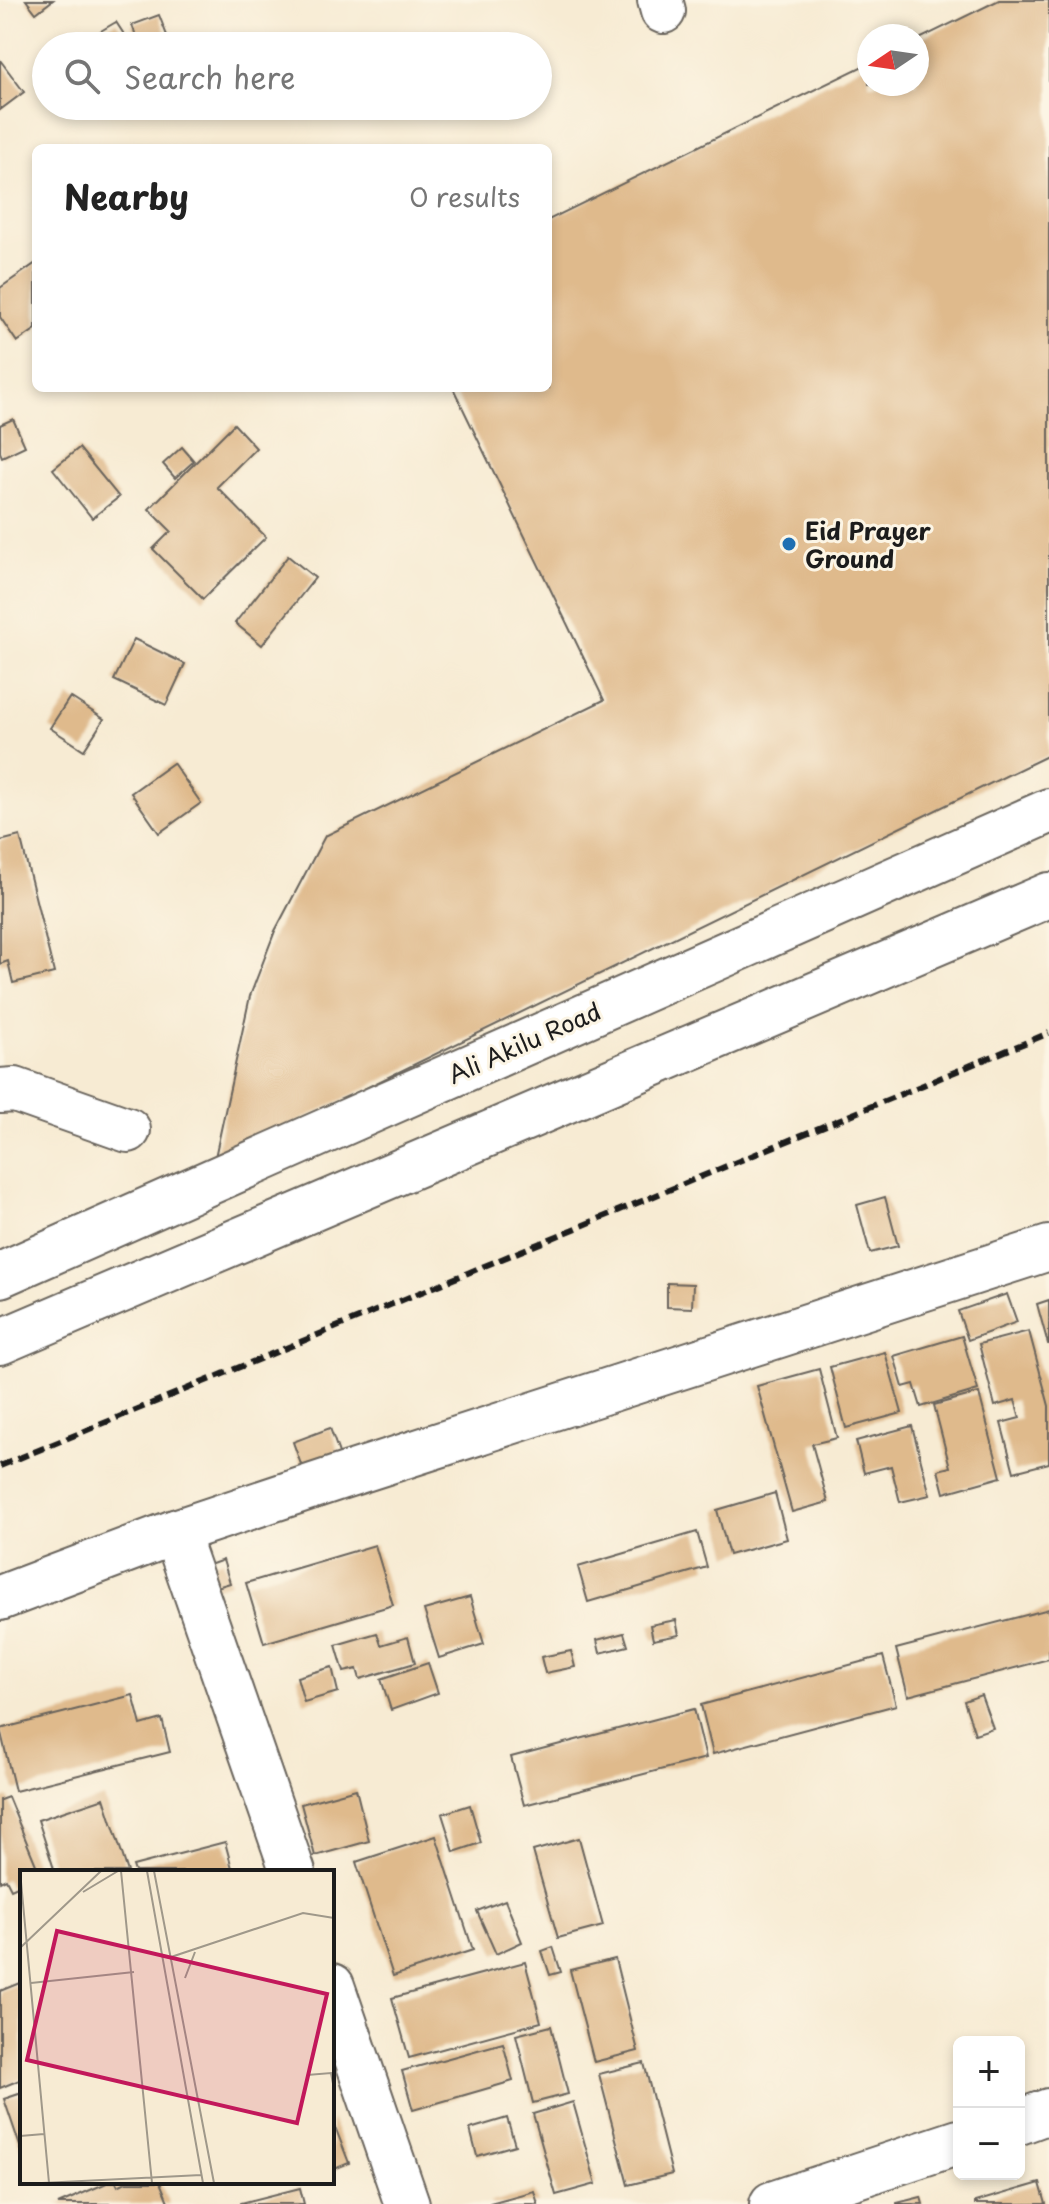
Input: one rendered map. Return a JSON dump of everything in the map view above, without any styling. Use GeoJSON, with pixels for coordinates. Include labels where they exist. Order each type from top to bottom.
{"type":"FeatureCollection","features":[{"type":"Feature","properties":{"kind":"main road","name":"Ali Akilu Road"},"geometry":{"type":"LineString","coordinates":[[0,1275],[1049,811]]}},
{"type":"Feature","properties":{"kind":"main road"},"geometry":{"type":"LineString","coordinates":[[0,1342],[1049,895]]}},
{"type":"Feature","properties":{"kind":"main road"},"geometry":{"type":"LineString","coordinates":[[0,1091],[15,1090],[128,1130]]}},
{"type":"Feature","properties":{"kind":"main road"},"geometry":{"type":"LineString","coordinates":[[0,1598],[175,1532],[1049,1248]]}},
{"type":"Feature","properties":{"kind":"main road"},"geometry":{"type":"LineString","coordinates":[[175,1532],[292,1870]]}},
{"type":"Feature","properties":{"kind":"main road"},"geometry":{"type":"LineString","coordinates":[[334,1992],[407,2204]]}},
{"type":"Feature","properties":{"kind":"main road"},"geometry":{"type":"LineString","coordinates":[[1025,2120],[1049,2111]]}},
{"type":"Feature","properties":{"kind":"main road"},"geometry":{"type":"LineString","coordinates":[[772,2204],[856,2192],[953,2145]]}},
{"type":"Feature","properties":{"kind":"building"},"geometry":{"type":"Polygon","coordinates":[[[26,0],[53,0],[36,13],[26,0]]]}},
{"type":"Feature","properties":{"kind":"building","name":"Eid Prayer Ground"},"geometry":{"type":"Polygon","coordinates":[[[999,0],[1049,0],[1049,755],[214,1162],[250,996],[275,931],[325,836],[604,700],[455,392],[552,392],[552,218],[857,69],[857,96],[929,96],[929,34],[999,0]]]}},
{"type":"Feature","properties":{"kind":"building"},"geometry":{"type":"Polygon","coordinates":[[[159,15],[166,32],[135,32],[132,25],[159,15]]]}},
{"type":"Feature","properties":{"kind":"building"},"geometry":{"type":"Polygon","coordinates":[[[116,22],[122,32],[99,32],[116,22]]]}},
{"type":"Feature","properties":{"kind":"building"},"geometry":{"type":"Polygon","coordinates":[[[0,60],[24,92],[0,110],[0,60]]]}},
{"type":"Feature","properties":{"kind":"building"},"geometry":{"type":"Polygon","coordinates":[[[32,266],[32,332],[17,342],[0,317],[0,288],[32,266]]]}},
{"type":"Feature","properties":{"kind":"building"},"geometry":{"type":"Polygon","coordinates":[[[13,419],[25,446],[2,457],[0,425],[13,419]]]}},
{"type":"Feature","properties":{"kind":"building"},"geometry":{"type":"Polygon","coordinates":[[[234,424],[256,448],[217,487],[266,537],[203,599],[153,549],[171,531],[149,509],[234,424]]]}},
{"type":"Feature","properties":{"kind":"building"},"geometry":{"type":"Polygon","coordinates":[[[182,447],[194,461],[175,478],[163,464],[182,447]]]}},
{"type":"Feature","properties":{"kind":"building"},"geometry":{"type":"Polygon","coordinates":[[[79,448],[119,497],[92,518],[53,469],[79,448]]]}},
{"type":"Feature","properties":{"kind":"building"},"geometry":{"type":"Polygon","coordinates":[[[288,556],[315,578],[262,645],[235,623],[288,556]]]}},
{"type":"Feature","properties":{"kind":"building"},"geometry":{"type":"Polygon","coordinates":[[[134,639],[185,664],[166,705],[114,680],[134,639]]]}},
{"type":"Feature","properties":{"kind":"building"},"geometry":{"type":"Polygon","coordinates":[[[70,697],[104,719],[84,750],[50,728],[70,697]]]}},
{"type":"Feature","properties":{"kind":"building"},"geometry":{"type":"Polygon","coordinates":[[[173,763],[201,803],[159,833],[131,793],[173,763]]]}},
{"type":"Feature","properties":{"kind":"building"},"geometry":{"type":"Polygon","coordinates":[[[20,836],[54,973],[13,983],[8,961],[0,964],[0,841],[20,836]]]}},
{"type":"Feature","properties":{"kind":"building"},"geometry":{"type":"Polygon","coordinates":[[[885,1197],[898,1246],[870,1253],[857,1205],[885,1197]]]}},
{"type":"Feature","properties":{"kind":"building"},"geometry":{"type":"Polygon","coordinates":[[[667,1283],[693,1284],[692,1308],[667,1307],[667,1283]]]}},
{"type":"Feature","properties":{"kind":"building"},"geometry":{"type":"Polygon","coordinates":[[[1007,1294],[1017,1322],[968,1340],[958,1311],[1007,1294]]]}},
{"type":"Feature","properties":{"kind":"building"},"geometry":{"type":"Polygon","coordinates":[[[1049,1300],[1049,1344],[1048,1344],[1037,1304],[1049,1300]]]}},
{"type":"Feature","properties":{"kind":"building"},"geometry":{"type":"Polygon","coordinates":[[[1029,1331],[1049,1406],[1049,1463],[1014,1472],[1001,1423],[1020,1418],[1015,1400],[995,1406],[979,1344],[1029,1331]]]}},
{"type":"Feature","properties":{"kind":"building"},"geometry":{"type":"Polygon","coordinates":[[[962,1336],[978,1390],[921,1407],[914,1384],[903,1387],[894,1356],[962,1336]]]}},
{"type":"Feature","properties":{"kind":"building"},"geometry":{"type":"Polygon","coordinates":[[[885,1352],[902,1413],[846,1428],[830,1367],[885,1352]]]}},
{"type":"Feature","properties":{"kind":"building"},"geometry":{"type":"Polygon","coordinates":[[[819,1369],[837,1438],[812,1444],[828,1502],[792,1512],[757,1386],[819,1369]]]}},
{"type":"Feature","properties":{"kind":"building"},"geometry":{"type":"Polygon","coordinates":[[[979,1393],[1001,1477],[944,1493],[938,1470],[950,1467],[934,1405],[979,1393]]]}},
{"type":"Feature","properties":{"kind":"building"},"geometry":{"type":"Polygon","coordinates":[[[912,1426],[930,1495],[900,1502],[891,1466],[864,1473],[856,1441],[912,1426]]]}},
{"type":"Feature","properties":{"kind":"building"},"geometry":{"type":"Polygon","coordinates":[[[330,1428],[340,1456],[303,1470],[293,1442],[330,1428]]]}},
{"type":"Feature","properties":{"kind":"building"},"geometry":{"type":"Polygon","coordinates":[[[775,1493],[787,1539],[729,1555],[717,1510],[775,1493]]]}},
{"type":"Feature","properties":{"kind":"building"},"geometry":{"type":"Polygon","coordinates":[[[697,1532],[707,1567],[588,1602],[578,1567],[697,1532]]]}},
{"type":"Feature","properties":{"kind":"building"},"geometry":{"type":"Polygon","coordinates":[[[375,1545],[393,1605],[264,1643],[246,1583],[375,1545]]]}},
{"type":"Feature","properties":{"kind":"building"},"geometry":{"type":"Polygon","coordinates":[[[223,1560],[230,1583],[207,1590],[201,1568],[223,1560]]]}},
{"type":"Feature","properties":{"kind":"building"},"geometry":{"type":"Polygon","coordinates":[[[470,1597],[484,1644],[439,1658],[424,1610],[470,1597]]]}},
{"type":"Feature","properties":{"kind":"building"},"geometry":{"type":"Polygon","coordinates":[[[1049,1609],[1049,1659],[908,1696],[896,1649],[1049,1609]]]}},
{"type":"Feature","properties":{"kind":"building"},"geometry":{"type":"Polygon","coordinates":[[[676,1620],[679,1635],[653,1640],[650,1625],[676,1620]]]}},
{"type":"Feature","properties":{"kind":"building"},"geometry":{"type":"Polygon","coordinates":[[[377,1633],[381,1645],[408,1637],[415,1663],[360,1679],[357,1669],[344,1672],[336,1645],[377,1633]]]}},
{"type":"Feature","properties":{"kind":"building"},"geometry":{"type":"Polygon","coordinates":[[[624,1633],[628,1646],[600,1653],[597,1640],[624,1633]]]}},
{"type":"Feature","properties":{"kind":"building"},"geometry":{"type":"Polygon","coordinates":[[[571,1651],[575,1667],[545,1673],[541,1657],[571,1651]]]}},
{"type":"Feature","properties":{"kind":"building"},"geometry":{"type":"Polygon","coordinates":[[[883,1656],[896,1705],[713,1754],[701,1705],[883,1656]]]}},
{"type":"Feature","properties":{"kind":"building"},"geometry":{"type":"Polygon","coordinates":[[[428,1663],[438,1693],[391,1710],[381,1679],[428,1663]]]}},
{"type":"Feature","properties":{"kind":"building"},"geometry":{"type":"Polygon","coordinates":[[[332,1667],[338,1692],[304,1702],[297,1677],[332,1667]]]}},
{"type":"Feature","properties":{"kind":"building"},"geometry":{"type":"Polygon","coordinates":[[[133,1695],[141,1725],[162,1719],[170,1752],[15,1791],[0,1729],[133,1695]]]}},
{"type":"Feature","properties":{"kind":"building"},"geometry":{"type":"Polygon","coordinates":[[[981,1695],[993,1728],[975,1734],[964,1701],[981,1695]]]}},
{"type":"Feature","properties":{"kind":"building"},"geometry":{"type":"Polygon","coordinates":[[[694,1709],[706,1758],[524,1805],[511,1757],[694,1709]]]}},
{"type":"Feature","properties":{"kind":"building"},"geometry":{"type":"Polygon","coordinates":[[[356,1789],[369,1841],[315,1856],[301,1804],[356,1789]]]}},
{"type":"Feature","properties":{"kind":"building"},"geometry":{"type":"Polygon","coordinates":[[[8,1797],[38,1870],[20,1870],[20,1885],[11,1889],[6,1879],[0,1882],[0,1800],[8,1797]]]}},
{"type":"Feature","properties":{"kind":"building"},"geometry":{"type":"Polygon","coordinates":[[[104,1798],[127,1870],[54,1870],[38,1820],[104,1798]]]}},
{"type":"Feature","properties":{"kind":"building"},"geometry":{"type":"Polygon","coordinates":[[[470,1805],[481,1843],[454,1852],[442,1814],[470,1805]]]}},
{"type":"Feature","properties":{"kind":"building"},"geometry":{"type":"Polygon","coordinates":[[[436,1836],[473,1950],[393,1976],[356,1862],[436,1836]]]}},
{"type":"Feature","properties":{"kind":"building"},"geometry":{"type":"Polygon","coordinates":[[[579,1838],[603,1926],[558,1938],[533,1851],[579,1838]]]}},
{"type":"Feature","properties":{"kind":"building"},"geometry":{"type":"Polygon","coordinates":[[[225,1842],[232,1870],[134,1870],[133,1866],[225,1842]]]}},
{"type":"Feature","properties":{"kind":"building"},"geometry":{"type":"Polygon","coordinates":[[[505,1900],[522,1942],[496,1954],[477,1911],[505,1900]]]}},
{"type":"Feature","properties":{"kind":"building"},"geometry":{"type":"Polygon","coordinates":[[[553,1947],[561,1972],[550,1975],[542,1951],[553,1947]]]}},
{"type":"Feature","properties":{"kind":"building"},"geometry":{"type":"Polygon","coordinates":[[[615,1959],[638,2051],[594,2062],[570,1970],[615,1959]]]}},
{"type":"Feature","properties":{"kind":"building"},"geometry":{"type":"Polygon","coordinates":[[[525,1962],[541,2022],[409,2058],[392,1998],[525,1962]]]}},
{"type":"Feature","properties":{"kind":"building"},"geometry":{"type":"Polygon","coordinates":[[[20,1983],[20,2080],[0,2088],[0,1991],[20,1983]]]}},
{"type":"Feature","properties":{"kind":"building"},"geometry":{"type":"Polygon","coordinates":[[[551,2026],[568,2094],[533,2103],[516,2035],[551,2026]]]}},
{"type":"Feature","properties":{"kind":"building"},"geometry":{"type":"Polygon","coordinates":[[[503,2043],[513,2081],[413,2110],[402,2071],[503,2043]]]}},
{"type":"Feature","properties":{"kind":"building"},"geometry":{"type":"Polygon","coordinates":[[[644,2063],[672,2174],[628,2185],[599,2074],[644,2063]]]}},
{"type":"Feature","properties":{"kind":"building"},"geometry":{"type":"Polygon","coordinates":[[[20,2094],[20,2146],[4,2099],[20,2094]]]}},
{"type":"Feature","properties":{"kind":"building"},"geometry":{"type":"Polygon","coordinates":[[[573,2102],[596,2184],[556,2195],[533,2114],[573,2102]]]}},
{"type":"Feature","properties":{"kind":"building"},"geometry":{"type":"Polygon","coordinates":[[[507,2118],[515,2145],[477,2156],[470,2129],[507,2118]]]}},
{"type":"Feature","properties":{"kind":"building"},"geometry":{"type":"Polygon","coordinates":[[[334,2124],[349,2163],[334,2169],[334,2124]]]}},
{"type":"Feature","properties":{"kind":"building"},"geometry":{"type":"Polygon","coordinates":[[[1040,2183],[1046,2204],[975,2204],[975,2202],[1040,2183]]]}},
{"type":"Feature","properties":{"kind":"building"},"geometry":{"type":"Polygon","coordinates":[[[104,2184],[161,2184],[169,2204],[58,2204],[104,2184]]]}},
{"type":"Feature","properties":{"kind":"building"},"geometry":{"type":"Polygon","coordinates":[[[300,2188],[304,2204],[241,2204],[241,2203],[300,2188]]]}},
{"type":"Feature","properties":{"kind":"building"},"geometry":{"type":"Polygon","coordinates":[[[534,2191],[538,2204],[490,2204],[490,2203],[534,2191]]]}},
{"type":"Feature","properties":{"kind":"building"},"geometry":{"type":"Polygon","coordinates":[[[921,2197],[923,2204],[897,2204],[897,2203],[921,2197]]]}},
{"type":"Feature","properties":{"kind":"railway"},"geometry":{"type":"LineString","coordinates":[[0,1466],[1049,1033]]}},
{"type":"Feature","properties":{"kind":"place","name":"Eid Prayer Ground"},"geometry":{"type":"Point","coordinates":[789,544]}}]}
